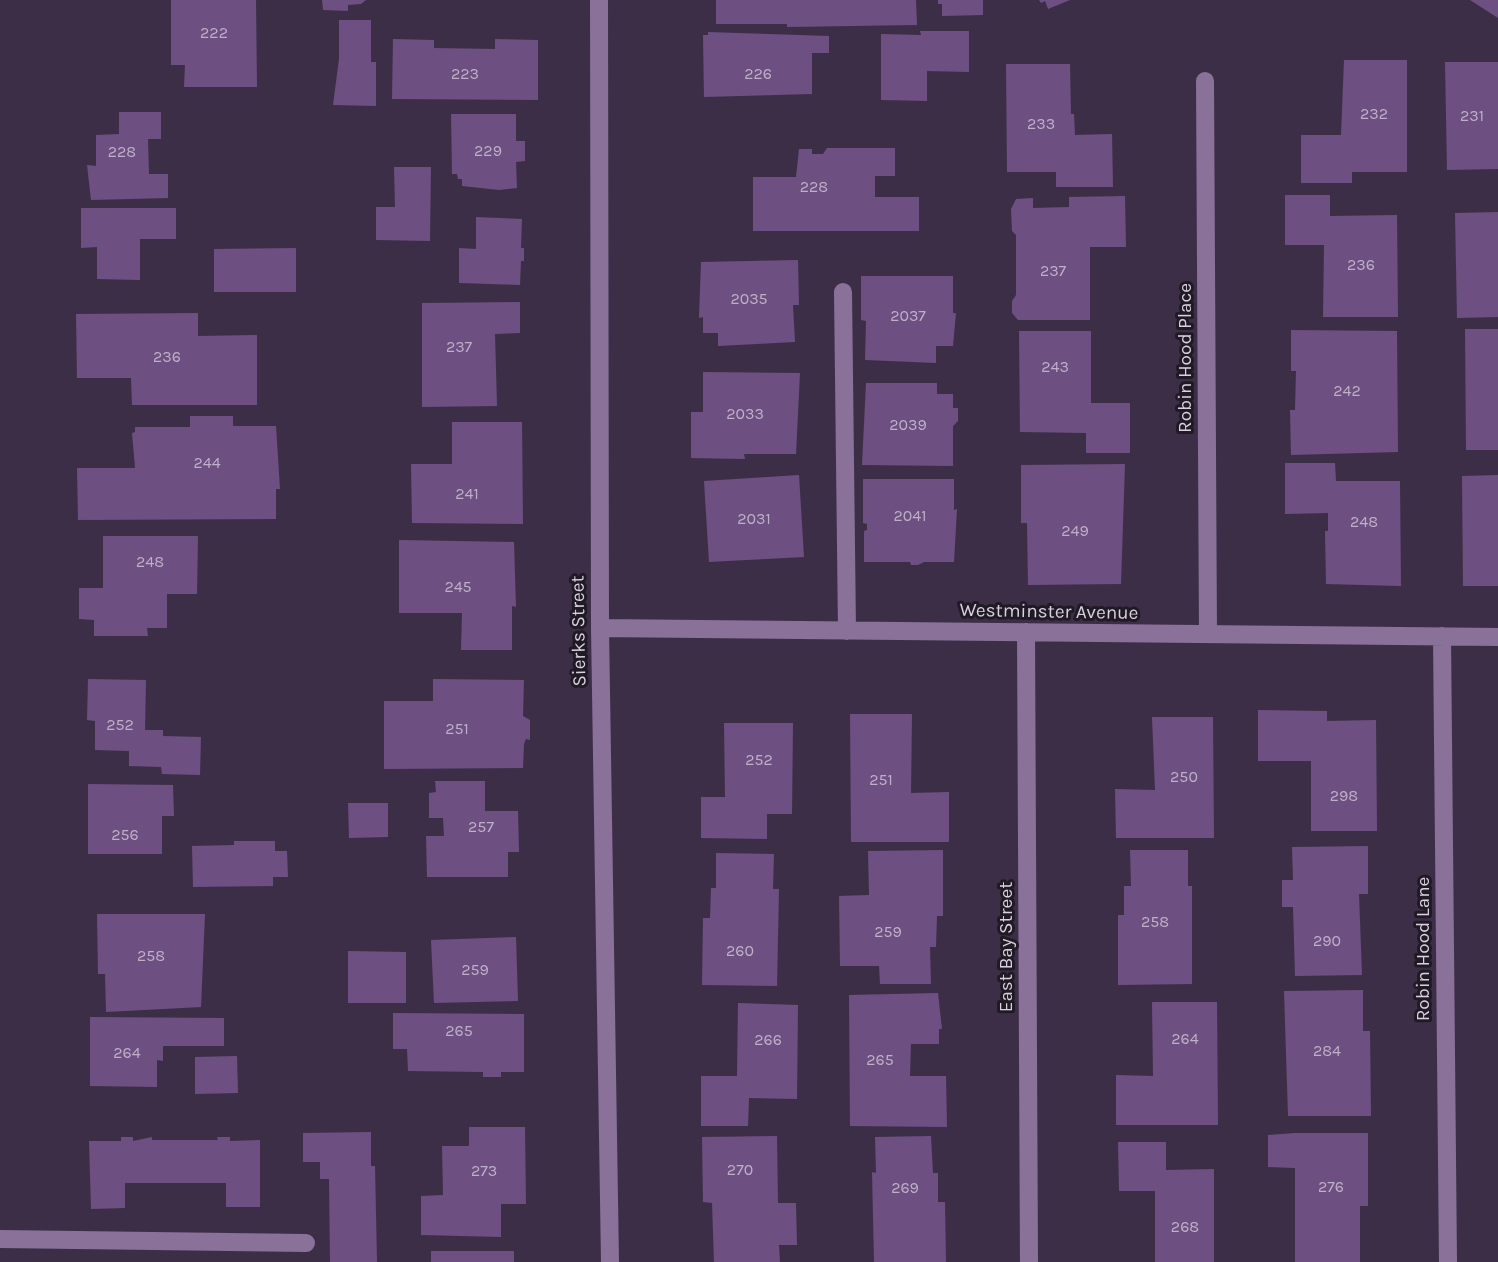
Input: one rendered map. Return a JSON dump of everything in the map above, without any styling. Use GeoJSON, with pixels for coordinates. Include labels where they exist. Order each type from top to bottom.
{"type":"FeatureCollection","features":[{"type":"Feature","properties":{"kind":"street","name":"Sierks Street"},"geometry":{"type":"LineString","coordinates":[[599,0],[600,628],[610,1262]]}},
{"type":"Feature","properties":{"kind":"street","name":"Robin Hood Place"},"geometry":{"type":"LineString","coordinates":[[1205,81],[1208,634]]}},
{"type":"Feature","properties":{"kind":"street"},"geometry":{"type":"LineString","coordinates":[[844,292],[848,631]]}},
{"type":"Feature","properties":{"kind":"street","name":"Westminster Avenue"},"geometry":{"type":"LineString","coordinates":[[600,628],[1498,637]]}},
{"type":"Feature","properties":{"kind":"street","name":"East Bay Street"},"geometry":{"type":"LineString","coordinates":[[1026,632],[1029,1262]]}},
{"type":"Feature","properties":{"kind":"street","name":"Robin Hood Lane"},"geometry":{"type":"LineString","coordinates":[[1442,636],[1448,1262]]}},
{"type":"Feature","properties":{"kind":"street"},"geometry":{"type":"LineString","coordinates":[[0,1238],[306,1243]]}},
{"type":"Feature","properties":{"kind":"building"},"geometry":{"type":"Polygon","coordinates":[[[171,0],[256,0],[257,87],[184,87],[185,65],[171,65],[171,0]]]}},
{"type":"Feature","properties":{"kind":"building"},"geometry":{"type":"Polygon","coordinates":[[[322,0],[366,0],[361,4],[348,5],[348,11],[323,10],[322,0]]]}},
{"type":"Feature","properties":{"kind":"building"},"geometry":{"type":"Polygon","coordinates":[[[716,0],[916,0],[917,25],[787,27],[787,24],[716,24],[716,0]]]}},
{"type":"Feature","properties":{"kind":"building"},"geometry":{"type":"Polygon","coordinates":[[[938,0],[983,0],[983,15],[942,16],[942,4],[938,4],[938,0]]]}},
{"type":"Feature","properties":{"kind":"building"},"geometry":{"type":"Polygon","coordinates":[[[1039,0],[1070,0],[1048,9],[1045,1],[1041,3],[1039,0]]]}},
{"type":"Feature","properties":{"kind":"building"},"geometry":{"type":"Polygon","coordinates":[[[1470,0],[1498,0],[1498,18],[1470,0]]]}},
{"type":"Feature","properties":{"kind":"building"},"geometry":{"type":"Polygon","coordinates":[[[339,20],[371,20],[371,62],[376,62],[376,106],[333,105],[339,59],[339,20]]]}},
{"type":"Feature","properties":{"kind":"building"},"geometry":{"type":"Polygon","coordinates":[[[920,31],[969,31],[969,72],[927,71],[927,101],[881,100],[881,34],[921,35],[920,31]]]}},
{"type":"Feature","properties":{"kind":"building"},"geometry":{"type":"Polygon","coordinates":[[[708,32],[829,36],[829,53],[812,53],[812,94],[704,97],[703,35],[708,35],[708,32]]]}},
{"type":"Feature","properties":{"kind":"building"},"geometry":{"type":"Polygon","coordinates":[[[393,39],[434,40],[434,48],[495,49],[495,39],[538,40],[538,100],[392,99],[393,39]]]}},
{"type":"Feature","properties":{"kind":"building"},"geometry":{"type":"Polygon","coordinates":[[[1344,60],[1407,60],[1407,172],[1352,172],[1352,183],[1301,183],[1301,135],[1341,135],[1344,60]]]}},
{"type":"Feature","properties":{"kind":"building"},"geometry":{"type":"Polygon","coordinates":[[[1445,62],[1498,62],[1498,169],[1447,170],[1445,62]]]}},
{"type":"Feature","properties":{"kind":"building"},"geometry":{"type":"Polygon","coordinates":[[[1006,64],[1070,64],[1071,114],[1074,114],[1075,135],[1112,134],[1113,187],[1056,187],[1056,172],[1007,172],[1006,64]]]}},
{"type":"Feature","properties":{"kind":"building"},"geometry":{"type":"Polygon","coordinates":[[[119,112],[161,112],[161,139],[148,139],[149,174],[168,174],[168,198],[91,200],[87,165],[96,166],[96,135],[119,134],[119,112]]]}},
{"type":"Feature","properties":{"kind":"building"},"geometry":{"type":"Polygon","coordinates":[[[451,114],[516,114],[516,141],[525,141],[525,161],[516,162],[517,188],[499,190],[462,186],[462,179],[458,179],[457,174],[452,174],[451,114]]]}},
{"type":"Feature","properties":{"kind":"building"},"geometry":{"type":"Polygon","coordinates":[[[827,148],[895,148],[895,176],[875,176],[875,197],[919,197],[919,231],[753,231],[753,177],[796,177],[799,149],[812,149],[812,154],[823,154],[827,148]]]}},
{"type":"Feature","properties":{"kind":"building"},"geometry":{"type":"Polygon","coordinates":[[[394,167],[431,167],[430,241],[376,240],[376,207],[395,207],[394,167]]]}},
{"type":"Feature","properties":{"kind":"building"},"geometry":{"type":"Polygon","coordinates":[[[1285,195],[1330,195],[1330,216],[1397,215],[1398,317],[1323,317],[1324,245],[1285,245],[1285,195]]]}},
{"type":"Feature","properties":{"kind":"building"},"geometry":{"type":"Polygon","coordinates":[[[1125,196],[1126,247],[1090,247],[1090,320],[1018,320],[1012,313],[1012,301],[1016,295],[1016,235],[1012,231],[1011,209],[1016,199],[1033,198],[1033,208],[1069,207],[1069,197],[1125,196]]]}},
{"type":"Feature","properties":{"kind":"building"},"geometry":{"type":"Polygon","coordinates":[[[81,208],[176,208],[176,239],[140,239],[140,280],[97,279],[97,247],[81,248],[81,208]]]}},
{"type":"Feature","properties":{"kind":"building"},"geometry":{"type":"Polygon","coordinates":[[[1498,212],[1498,317],[1457,318],[1455,213],[1498,212]]]}},
{"type":"Feature","properties":{"kind":"building"},"geometry":{"type":"Polygon","coordinates":[[[476,217],[522,219],[521,248],[524,248],[524,261],[521,261],[520,285],[459,283],[459,248],[476,249],[476,217]]]}},
{"type":"Feature","properties":{"kind":"building"},"geometry":{"type":"Polygon","coordinates":[[[296,248],[296,292],[214,292],[214,249],[296,248]]]}},
{"type":"Feature","properties":{"kind":"building"},"geometry":{"type":"Polygon","coordinates":[[[798,260],[799,305],[793,305],[795,342],[718,346],[718,333],[703,333],[703,317],[699,318],[701,262],[798,260]]]}},
{"type":"Feature","properties":{"kind":"building"},"geometry":{"type":"Polygon","coordinates":[[[861,276],[953,276],[953,313],[956,313],[953,346],[936,346],[936,363],[865,360],[866,321],[861,320],[861,276]]]}},
{"type":"Feature","properties":{"kind":"building"},"geometry":{"type":"Polygon","coordinates":[[[520,302],[520,333],[495,334],[497,406],[422,407],[422,303],[520,302]]]}},
{"type":"Feature","properties":{"kind":"building"},"geometry":{"type":"Polygon","coordinates":[[[198,313],[198,336],[257,335],[257,405],[132,405],[131,378],[77,378],[76,314],[198,313]]]}},
{"type":"Feature","properties":{"kind":"building"},"geometry":{"type":"Polygon","coordinates":[[[1465,329],[1498,329],[1498,450],[1466,450],[1465,329]]]}},
{"type":"Feature","properties":{"kind":"building"},"geometry":{"type":"Polygon","coordinates":[[[1291,330],[1397,331],[1398,452],[1291,455],[1290,410],[1295,410],[1296,371],[1291,371],[1291,330]]]}},
{"type":"Feature","properties":{"kind":"building"},"geometry":{"type":"Polygon","coordinates":[[[1019,331],[1091,331],[1091,403],[1130,403],[1130,453],[1086,453],[1086,433],[1020,432],[1019,331]]]}},
{"type":"Feature","properties":{"kind":"building"},"geometry":{"type":"Polygon","coordinates":[[[703,372],[800,373],[796,454],[744,454],[745,459],[691,458],[691,412],[703,412],[703,372]]]}},
{"type":"Feature","properties":{"kind":"building"},"geometry":{"type":"Polygon","coordinates":[[[866,383],[937,383],[937,394],[953,394],[953,408],[958,408],[958,421],[953,426],[953,466],[862,465],[866,383]]]}},
{"type":"Feature","properties":{"kind":"building"},"geometry":{"type":"Polygon","coordinates":[[[190,416],[233,416],[233,426],[276,426],[280,489],[276,489],[276,519],[78,520],[77,468],[135,468],[132,433],[135,432],[135,427],[190,427],[190,416]]]}},
{"type":"Feature","properties":{"kind":"building"},"geometry":{"type":"Polygon","coordinates":[[[452,422],[522,422],[523,524],[412,523],[411,464],[452,464],[452,422]]]}},
{"type":"Feature","properties":{"kind":"building"},"geometry":{"type":"Polygon","coordinates":[[[1285,463],[1335,463],[1336,481],[1400,481],[1401,586],[1326,584],[1325,531],[1328,531],[1328,513],[1285,514],[1285,463]]]}},
{"type":"Feature","properties":{"kind":"building"},"geometry":{"type":"Polygon","coordinates":[[[1125,464],[1121,584],[1028,585],[1027,523],[1021,523],[1021,465],[1125,464]]]}},
{"type":"Feature","properties":{"kind":"building"},"geometry":{"type":"Polygon","coordinates":[[[799,475],[804,557],[709,562],[704,481],[799,475]]]}},
{"type":"Feature","properties":{"kind":"building"},"geometry":{"type":"Polygon","coordinates":[[[1498,475],[1498,586],[1463,586],[1462,476],[1498,475]]]}},
{"type":"Feature","properties":{"kind":"building"},"geometry":{"type":"Polygon","coordinates":[[[863,479],[954,479],[954,510],[957,509],[954,562],[911,565],[910,562],[864,562],[864,531],[867,530],[867,524],[863,523],[863,479]]]}},
{"type":"Feature","properties":{"kind":"building"},"geometry":{"type":"Polygon","coordinates":[[[103,536],[198,536],[197,594],[167,594],[167,628],[147,628],[148,636],[94,636],[94,620],[79,619],[79,588],[103,588],[103,536]]]}},
{"type":"Feature","properties":{"kind":"building"},"geometry":{"type":"Polygon","coordinates":[[[399,540],[514,542],[516,607],[512,606],[512,650],[461,650],[462,613],[399,613],[399,540]]]}},
{"type":"Feature","properties":{"kind":"building"},"geometry":{"type":"Polygon","coordinates":[[[88,679],[146,680],[145,730],[163,730],[163,736],[201,737],[200,775],[162,774],[161,767],[129,766],[129,751],[95,750],[95,721],[87,720],[88,679]]]}},
{"type":"Feature","properties":{"kind":"building"},"geometry":{"type":"Polygon","coordinates":[[[433,679],[524,680],[523,716],[530,720],[530,740],[526,739],[524,744],[523,768],[384,769],[384,701],[433,701],[433,679]]]}},
{"type":"Feature","properties":{"kind":"building"},"geometry":{"type":"Polygon","coordinates":[[[1258,710],[1327,711],[1327,721],[1376,720],[1377,831],[1311,831],[1311,761],[1258,761],[1258,710]]]}},
{"type":"Feature","properties":{"kind":"building"},"geometry":{"type":"Polygon","coordinates":[[[850,714],[912,714],[911,793],[949,792],[949,842],[851,842],[850,714]]]}},
{"type":"Feature","properties":{"kind":"building"},"geometry":{"type":"Polygon","coordinates":[[[1152,717],[1213,717],[1214,838],[1116,838],[1115,789],[1155,790],[1152,717]]]}},
{"type":"Feature","properties":{"kind":"building"},"geometry":{"type":"Polygon","coordinates":[[[724,723],[793,723],[792,814],[767,814],[767,839],[701,838],[701,797],[725,797],[724,723]]]}},
{"type":"Feature","properties":{"kind":"building"},"geometry":{"type":"Polygon","coordinates":[[[435,781],[485,781],[485,811],[518,811],[519,852],[508,852],[508,877],[427,877],[426,836],[444,836],[443,818],[429,818],[429,793],[436,792],[435,781]]]}},
{"type":"Feature","properties":{"kind":"building"},"geometry":{"type":"Polygon","coordinates":[[[88,784],[173,785],[174,816],[162,816],[162,854],[88,854],[88,784]]]}},
{"type":"Feature","properties":{"kind":"building"},"geometry":{"type":"Polygon","coordinates":[[[348,803],[388,803],[388,837],[349,838],[348,803]]]}},
{"type":"Feature","properties":{"kind":"building"},"geometry":{"type":"Polygon","coordinates":[[[234,841],[275,841],[275,851],[287,851],[288,877],[273,877],[273,886],[193,887],[192,846],[234,845],[234,841]]]}},
{"type":"Feature","properties":{"kind":"building"},"geometry":{"type":"Polygon","coordinates":[[[1368,846],[1368,894],[1359,894],[1362,975],[1295,976],[1293,907],[1282,907],[1282,880],[1293,880],[1292,847],[1368,846]]]}},
{"type":"Feature","properties":{"kind":"building"},"geometry":{"type":"Polygon","coordinates":[[[943,850],[943,916],[937,916],[936,947],[930,947],[931,984],[880,984],[879,966],[840,966],[839,896],[869,895],[868,851],[943,850]]]}},
{"type":"Feature","properties":{"kind":"building"},"geometry":{"type":"Polygon","coordinates":[[[1130,850],[1188,850],[1188,886],[1192,886],[1192,984],[1118,985],[1118,915],[1124,915],[1124,886],[1131,886],[1130,850]]]}},
{"type":"Feature","properties":{"kind":"building"},"geometry":{"type":"Polygon","coordinates":[[[716,853],[774,854],[773,889],[779,889],[777,986],[702,985],[703,918],[710,918],[711,888],[716,888],[716,853]]]}},
{"type":"Feature","properties":{"kind":"building"},"geometry":{"type":"Polygon","coordinates":[[[97,914],[205,914],[201,1007],[106,1012],[105,974],[98,974],[97,914]]]}},
{"type":"Feature","properties":{"kind":"building"},"geometry":{"type":"Polygon","coordinates":[[[516,937],[518,1001],[434,1003],[431,940],[516,937]]]}},
{"type":"Feature","properties":{"kind":"building"},"geometry":{"type":"Polygon","coordinates":[[[348,951],[406,952],[406,1003],[348,1003],[348,951]]]}},
{"type":"Feature","properties":{"kind":"building"},"geometry":{"type":"Polygon","coordinates":[[[1363,990],[1363,1031],[1370,1031],[1371,1116],[1288,1116],[1284,991],[1363,990]]]}},
{"type":"Feature","properties":{"kind":"building"},"geometry":{"type":"Polygon","coordinates":[[[938,993],[942,1029],[939,1029],[939,1044],[911,1044],[910,1076],[946,1076],[947,1127],[850,1126],[849,995],[938,993]]]}},
{"type":"Feature","properties":{"kind":"building"},"geometry":{"type":"Polygon","coordinates":[[[1152,1002],[1217,1002],[1218,1125],[1116,1125],[1116,1075],[1153,1076],[1152,1002]]]}},
{"type":"Feature","properties":{"kind":"building"},"geometry":{"type":"Polygon","coordinates":[[[738,1003],[798,1005],[797,1099],[749,1098],[748,1126],[701,1126],[701,1076],[737,1076],[738,1003]]]}},
{"type":"Feature","properties":{"kind":"building"},"geometry":{"type":"Polygon","coordinates":[[[393,1013],[524,1014],[524,1072],[501,1072],[501,1077],[483,1077],[483,1072],[408,1071],[407,1049],[393,1049],[393,1013]]]}},
{"type":"Feature","properties":{"kind":"building"},"geometry":{"type":"Polygon","coordinates":[[[90,1017],[224,1018],[224,1046],[163,1046],[163,1061],[157,1060],[157,1087],[90,1086],[90,1017]]]}},
{"type":"Feature","properties":{"kind":"building"},"geometry":{"type":"Polygon","coordinates":[[[237,1056],[238,1093],[195,1094],[195,1057],[237,1056]]]}},
{"type":"Feature","properties":{"kind":"building"},"geometry":{"type":"Polygon","coordinates":[[[469,1127],[525,1127],[526,1204],[501,1204],[501,1237],[421,1235],[421,1196],[443,1195],[442,1146],[469,1146],[469,1127]]]}},
{"type":"Feature","properties":{"kind":"building"},"geometry":{"type":"Polygon","coordinates":[[[371,1132],[371,1166],[375,1166],[377,1262],[330,1262],[329,1179],[320,1179],[320,1162],[303,1162],[303,1133],[371,1132]]]}},
{"type":"Feature","properties":{"kind":"building"},"geometry":{"type":"Polygon","coordinates":[[[1368,1133],[1368,1206],[1360,1206],[1360,1262],[1295,1262],[1295,1168],[1268,1167],[1268,1135],[1368,1133]]]}},
{"type":"Feature","properties":{"kind":"building"},"geometry":{"type":"Polygon","coordinates":[[[777,1136],[778,1203],[796,1203],[797,1245],[779,1245],[780,1262],[714,1262],[712,1203],[703,1202],[702,1137],[777,1136]]]}},
{"type":"Feature","properties":{"kind":"building"},"geometry":{"type":"Polygon","coordinates":[[[931,1136],[933,1173],[938,1173],[938,1202],[945,1202],[946,1262],[874,1262],[872,1172],[876,1173],[875,1137],[931,1136]]]}},
{"type":"Feature","properties":{"kind":"building"},"geometry":{"type":"Polygon","coordinates":[[[121,1137],[133,1137],[133,1141],[152,1137],[152,1140],[218,1140],[217,1137],[230,1137],[230,1141],[260,1140],[260,1207],[226,1207],[226,1183],[125,1183],[125,1208],[91,1209],[89,1141],[121,1141],[121,1137]]]}},
{"type":"Feature","properties":{"kind":"building"},"geometry":{"type":"Polygon","coordinates":[[[1118,1142],[1166,1142],[1166,1170],[1214,1169],[1214,1262],[1155,1262],[1155,1191],[1119,1191],[1118,1142]]]}},
{"type":"Feature","properties":{"kind":"building"},"geometry":{"type":"Polygon","coordinates":[[[431,1251],[514,1251],[514,1262],[431,1262],[431,1251]]]}}]}
